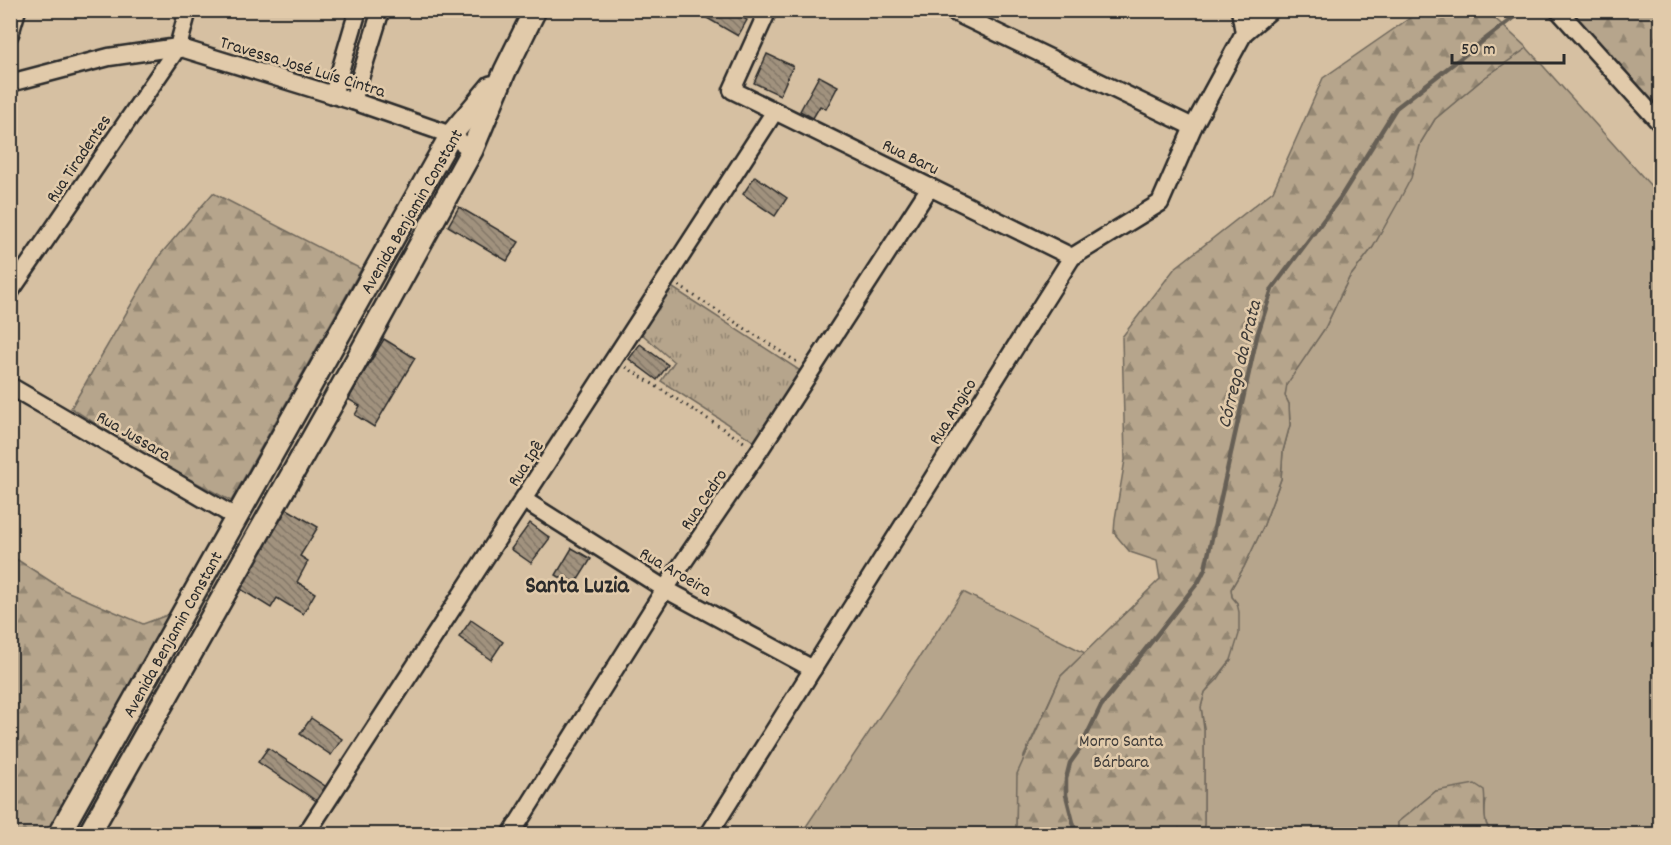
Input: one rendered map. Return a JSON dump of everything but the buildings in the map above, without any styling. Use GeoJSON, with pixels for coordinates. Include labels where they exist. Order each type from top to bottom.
{"type":"FeatureCollection","features":[{"type":"Feature","properties":{"kind":"street"},"geometry":{"type":"LineString","coordinates":[[10,34],[17,10]]}},
{"type":"Feature","properties":{"kind":"street","name":"Rua Tiradentes"},"geometry":{"type":"LineString","coordinates":[[10,292],[178,47],[188,10]]}},
{"type":"Feature","properties":{"kind":"street"},"geometry":{"type":"LineString","coordinates":[[333,95],[358,10]]}},
{"type":"Feature","properties":{"kind":"street"},"geometry":{"type":"LineString","coordinates":[[353,101],[381,10]]}},
{"type":"Feature","properties":{"kind":"street"},"geometry":{"type":"LineString","coordinates":[[505,71],[535,10]]}},
{"type":"Feature","properties":{"kind":"street","name":"Rua Baru"},"geometry":{"type":"LineString","coordinates":[[768,10],[732,90],[1072,257]]}},
{"type":"Feature","properties":{"kind":"street"},"geometry":{"type":"LineString","coordinates":[[950,10],[1193,128]]}},
{"type":"Feature","properties":{"kind":"street"},"geometry":{"type":"LineString","coordinates":[[1240,10],[1244,33]]}},
{"type":"Feature","properties":{"kind":"street"},"geometry":{"type":"LineString","coordinates":[[1244,33],[1271,10]]}},
{"type":"Feature","properties":{"kind":"street"},"geometry":{"type":"LineString","coordinates":[[1558,10],[1660,123]]}},
{"type":"Feature","properties":{"kind":"street","name":"Rua Angico"},"geometry":{"type":"LineString","coordinates":[[709,834],[1072,257],[1160,203],[1193,128],[1244,33]]}},
{"type":"Feature","properties":{"kind":"street","name":"Travessa José Luís Cintra"},"geometry":{"type":"LineString","coordinates":[[10,83],[109,57],[178,47],[353,101],[451,135],[472,150]]}},
{"type":"Feature","properties":{"kind":"street","name":"Avenida Benjamin Constant"},"geometry":{"type":"LineString","coordinates":[[59,834],[451,135],[505,71]]}},
{"type":"Feature","properties":{"kind":"street","name":"Avenida Benjamin Constant"},"geometry":{"type":"LineString","coordinates":[[89,834],[355,363],[472,150],[505,71]]}},
{"type":"Feature","properties":{"kind":"street","name":"Rua Ipê"},"geometry":{"type":"LineString","coordinates":[[306,834],[775,111]]}},
{"type":"Feature","properties":{"kind":"street","name":"Rua Cedro"},"geometry":{"type":"LineString","coordinates":[[516,833],[665,589],[759,451],[930,187]]}},
{"type":"Feature","properties":{"kind":"street"},"geometry":{"type":"LineString","coordinates":[[331,350],[355,363]]}},
{"type":"Feature","properties":{"kind":"street","name":"Rua Jussara"},"geometry":{"type":"LineString","coordinates":[[10,386],[237,518]]}},
{"type":"Feature","properties":{"kind":"street","name":"Rua Aroeira"},"geometry":{"type":"LineString","coordinates":[[524,500],[665,589],[813,669]]}},
{"type":"Feature","properties":{"kind":"path"},"geometry":{"type":"LineString","coordinates":[[667,278],[811,371]]}},
{"type":"Feature","properties":{"kind":"path"},"geometry":{"type":"LineString","coordinates":[[614,360],[759,451]]}},
{"type":"Feature","properties":{"kind":"green space","name":"Morro Santa Bárbara"},"geometry":{"type":"Polygon","coordinates":[[[1420,11],[1487,11],[1527,48],[1484,78],[1435,119],[1421,142],[1411,178],[1399,201],[1373,247],[1349,278],[1325,328],[1287,384],[1285,396],[1289,404],[1290,425],[1283,451],[1281,479],[1263,527],[1231,589],[1239,612],[1239,634],[1231,660],[1205,692],[1201,707],[1204,729],[1204,834],[1016,834],[1017,774],[1061,676],[1160,579],[1157,561],[1130,552],[1114,533],[1125,460],[1122,337],[1175,268],[1273,191],[1323,78],[1420,11]]]}},
{"type":"Feature","properties":{"kind":"green space"},"geometry":{"type":"Polygon","coordinates":[[[1563,11],[1660,11],[1660,119],[1563,11]]]}},
{"type":"Feature","properties":{"kind":"green space"},"geometry":{"type":"Polygon","coordinates":[[[1527,48],[1660,196],[1660,834],[1493,834],[1485,818],[1486,800],[1436,791],[1398,822],[1398,834],[1204,834],[1204,729],[1201,707],[1205,692],[1218,679],[1231,659],[1237,603],[1232,597],[1231,589],[1263,527],[1281,479],[1283,451],[1290,425],[1289,404],[1285,396],[1286,384],[1325,328],[1349,278],[1373,247],[1421,142],[1435,119],[1484,78],[1527,48]]]}},
{"type":"Feature","properties":{"kind":"green space"},"geometry":{"type":"Polygon","coordinates":[[[213,193],[361,269],[231,501],[146,456],[71,408],[160,255],[213,193]]]}},
{"type":"Feature","properties":{"kind":"green space"},"geometry":{"type":"Polygon","coordinates":[[[670,286],[802,372],[758,444],[661,381],[674,362],[641,333],[670,286]]]}},
{"type":"Feature","properties":{"kind":"green space"},"geometry":{"type":"Polygon","coordinates":[[[10,555],[64,590],[143,624],[173,613],[50,834],[11,834],[10,555]]]}},
{"type":"Feature","properties":{"kind":"green space"},"geometry":{"type":"Polygon","coordinates":[[[963,592],[1085,653],[1061,676],[1024,756],[1017,798],[1016,834],[801,834],[963,592]]]}},
{"type":"Feature","properties":{"kind":"green space"},"geometry":{"type":"Polygon","coordinates":[[[1475,784],[1484,790],[1486,824],[1489,829],[1501,834],[1398,834],[1398,822],[1436,791],[1475,784]]]}},
{"type":"Feature","properties":{"kind":"waterway","name":"Córrego da Prata"},"geometry":{"type":"LineString","coordinates":[[1076,834],[1066,795],[1066,779],[1070,763],[1080,749],[1101,706],[1199,581],[1205,569],[1257,336],[1272,289],[1340,198],[1396,108],[1523,10]]}},
{"type":"Feature","properties":{"kind":"district","name":"Santa Luzia"},"geometry":{"type":"Point","coordinates":[577,584]}}]}
